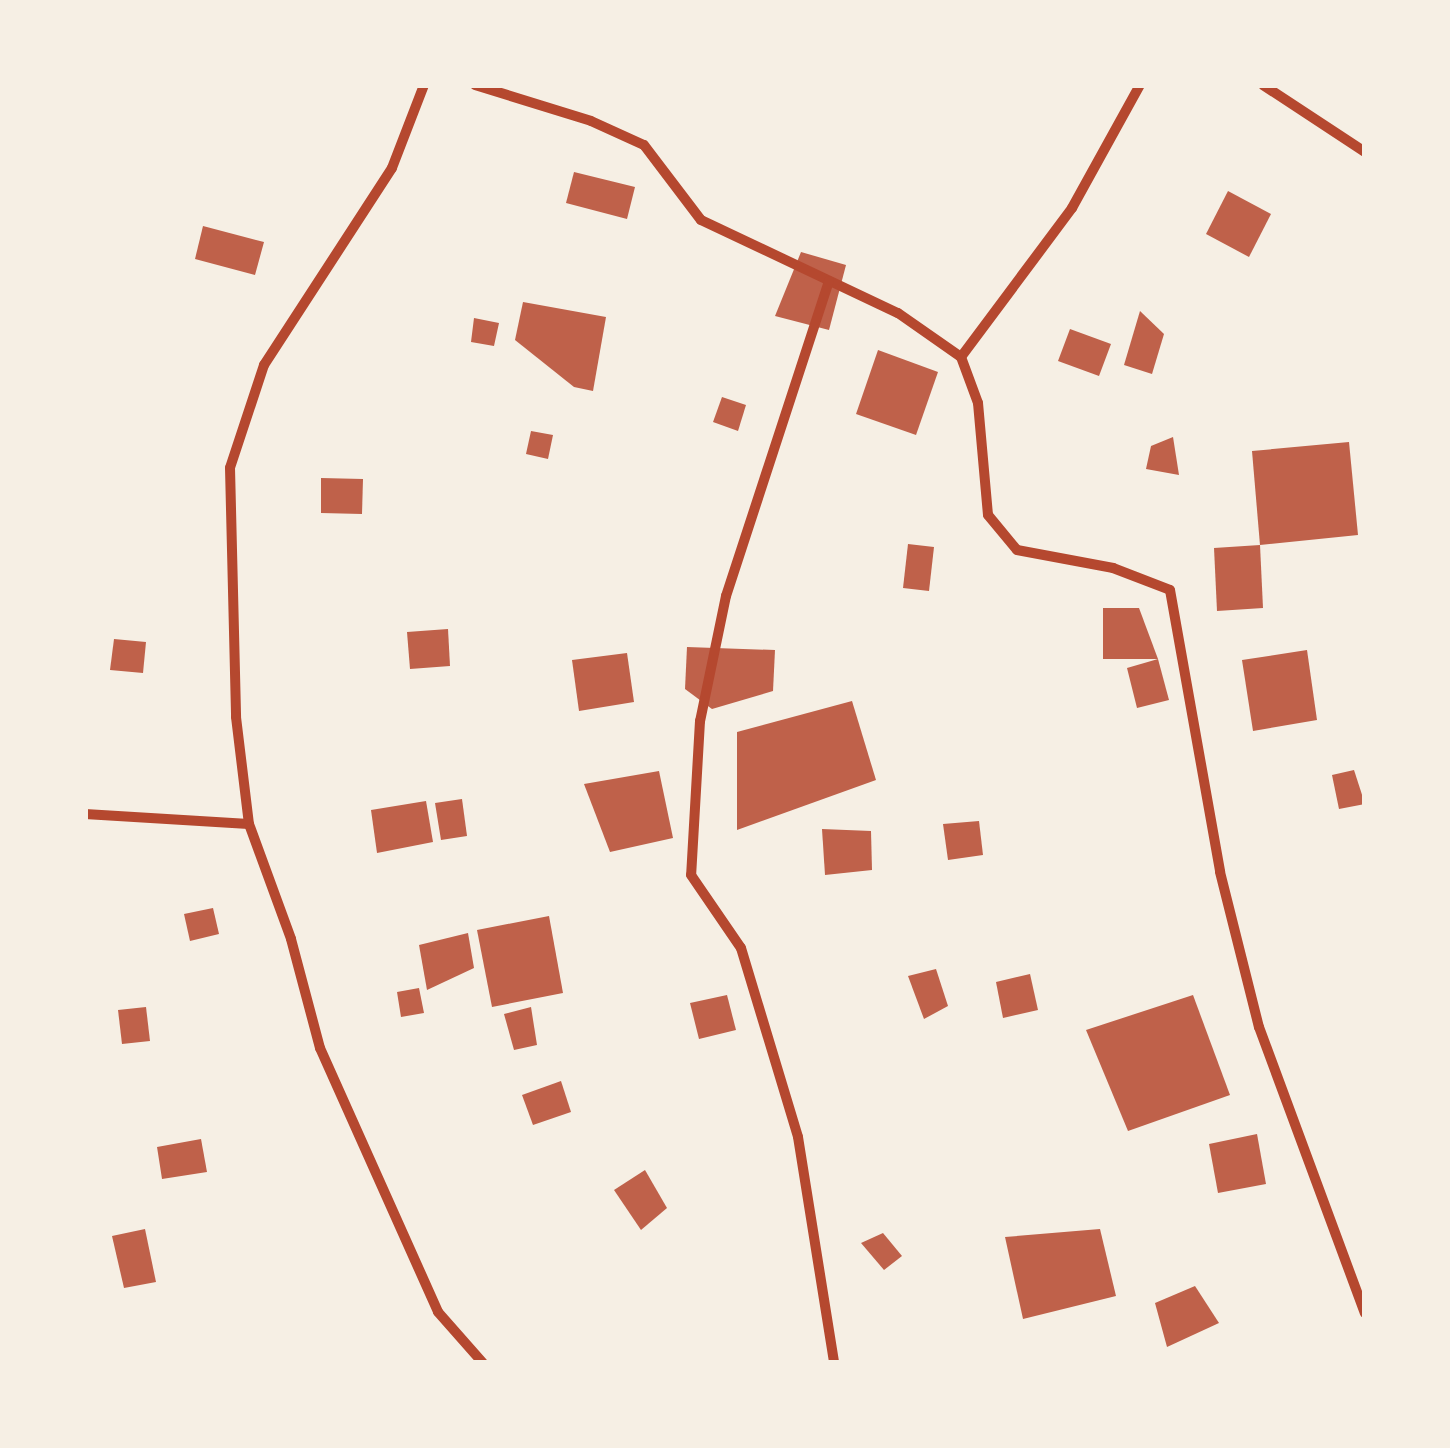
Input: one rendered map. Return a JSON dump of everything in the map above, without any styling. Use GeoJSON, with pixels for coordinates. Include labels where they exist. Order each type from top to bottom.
{"type":"FeatureCollection","features":[{"type":"Feature","properties":{"kind":"street"},"geometry":{"type":"LineString","coordinates":[[424,85],[392,168],[264,365],[230,468],[236,717],[249,824],[291,939],[320,1048],[438,1312],[483,1363]]}},
{"type":"Feature","properties":{"kind":"street"},"geometry":{"type":"LineString","coordinates":[[475,85],[591,120],[644,146],[702,220],[898,313],[961,356],[978,403],[988,515],[1017,550],[1113,568],[1170,590],[1220,872],[1259,1027],[1365,1313]]}},
{"type":"Feature","properties":{"kind":"street"},"geometry":{"type":"LineString","coordinates":[[961,356],[1072,208],[1140,85]]}},
{"type":"Feature","properties":{"kind":"street"},"geometry":{"type":"LineString","coordinates":[[1263,85],[1365,152]]}},
{"type":"Feature","properties":{"kind":"street"},"geometry":{"type":"LineString","coordinates":[[829,281],[726,596],[700,720],[692,875],[741,948],[798,1137],[834,1363]]}},
{"type":"Feature","properties":{"kind":"street"},"geometry":{"type":"LineString","coordinates":[[85,814],[249,824]]}},
{"type":"Feature","properties":{"kind":"building"},"geometry":{"type":"Polygon","coordinates":[[[574,172],[635,187],[627,219],[566,203],[574,172]]]}},
{"type":"Feature","properties":{"kind":"building"},"geometry":{"type":"Polygon","coordinates":[[[1228,191],[1271,214],[1249,257],[1206,234],[1228,191]]]}},
{"type":"Feature","properties":{"kind":"building"},"geometry":{"type":"Polygon","coordinates":[[[203,226],[264,242],[255,275],[195,259],[203,226]]]}},
{"type":"Feature","properties":{"kind":"building"},"geometry":{"type":"Polygon","coordinates":[[[801,252],[846,265],[829,330],[775,316],[801,252]]]}},
{"type":"Feature","properties":{"kind":"building"},"geometry":{"type":"Polygon","coordinates":[[[523,302],[606,317],[593,391],[574,387],[515,340],[523,302]]]}},
{"type":"Feature","properties":{"kind":"building"},"geometry":{"type":"Polygon","coordinates":[[[1140,311],[1164,334],[1152,374],[1124,365],[1140,311]]]}},
{"type":"Feature","properties":{"kind":"building"},"geometry":{"type":"Polygon","coordinates":[[[474,318],[499,323],[494,346],[471,342],[474,318]]]}},
{"type":"Feature","properties":{"kind":"building"},"geometry":{"type":"Polygon","coordinates":[[[1070,329],[1111,344],[1099,376],[1058,361],[1070,329]]]}},
{"type":"Feature","properties":{"kind":"building"},"geometry":{"type":"Polygon","coordinates":[[[878,350],[938,372],[916,435],[856,414],[878,350]]]}},
{"type":"Feature","properties":{"kind":"building"},"geometry":{"type":"Polygon","coordinates":[[[722,397],[746,405],[738,431],[713,422],[722,397]]]}},
{"type":"Feature","properties":{"kind":"building"},"geometry":{"type":"Polygon","coordinates":[[[531,431],[553,435],[548,459],[526,454],[531,431]]]}},
{"type":"Feature","properties":{"kind":"building"},"geometry":{"type":"Polygon","coordinates":[[[1173,437],[1179,475],[1146,469],[1151,446],[1173,437]]]}},
{"type":"Feature","properties":{"kind":"building"},"geometry":{"type":"Polygon","coordinates":[[[1349,442],[1358,535],[1260,545],[1252,451],[1349,442]]]}},
{"type":"Feature","properties":{"kind":"building"},"geometry":{"type":"Polygon","coordinates":[[[321,478],[363,479],[362,514],[321,513],[321,478]]]}},
{"type":"Feature","properties":{"kind":"building"},"geometry":{"type":"Polygon","coordinates":[[[908,544],[934,547],[929,591],[903,588],[908,544]]]}},
{"type":"Feature","properties":{"kind":"building"},"geometry":{"type":"Polygon","coordinates":[[[1260,545],[1263,608],[1217,611],[1214,548],[1260,545]]]}},
{"type":"Feature","properties":{"kind":"building"},"geometry":{"type":"Polygon","coordinates":[[[1103,608],[1139,608],[1158,659],[1103,659],[1103,608]]]}},
{"type":"Feature","properties":{"kind":"building"},"geometry":{"type":"Polygon","coordinates":[[[448,629],[450,666],[410,669],[407,632],[448,629]]]}},
{"type":"Feature","properties":{"kind":"building"},"geometry":{"type":"Polygon","coordinates":[[[114,639],[146,642],[143,673],[110,670],[114,639]]]}},
{"type":"Feature","properties":{"kind":"building"},"geometry":{"type":"Polygon","coordinates":[[[687,647],[775,650],[773,691],[712,709],[685,689],[687,647]]]}},
{"type":"Feature","properties":{"kind":"building"},"geometry":{"type":"Polygon","coordinates":[[[1307,650],[1317,720],[1253,731],[1242,660],[1307,650]]]}},
{"type":"Feature","properties":{"kind":"building"},"geometry":{"type":"Polygon","coordinates":[[[627,653],[634,702],[579,711],[572,660],[627,653]]]}},
{"type":"Feature","properties":{"kind":"building"},"geometry":{"type":"Polygon","coordinates":[[[1158,659],[1169,700],[1137,708],[1127,668],[1158,659]]]}},
{"type":"Feature","properties":{"kind":"building"},"geometry":{"type":"Polygon","coordinates":[[[852,701],[876,780],[737,830],[737,732],[852,701]]]}},
{"type":"Feature","properties":{"kind":"building"},"geometry":{"type":"Polygon","coordinates":[[[1354,770],[1365,804],[1339,809],[1332,775],[1354,770]]]}},
{"type":"Feature","properties":{"kind":"building"},"geometry":{"type":"Polygon","coordinates":[[[659,771],[673,838],[610,852],[584,784],[659,771]]]}},
{"type":"Feature","properties":{"kind":"building"},"geometry":{"type":"Polygon","coordinates":[[[462,799],[467,836],[441,840],[435,803],[462,799]]]}},
{"type":"Feature","properties":{"kind":"building"},"geometry":{"type":"Polygon","coordinates":[[[426,801],[433,842],[377,853],[371,810],[426,801]]]}},
{"type":"Feature","properties":{"kind":"building"},"geometry":{"type":"Polygon","coordinates":[[[979,821],[983,855],[948,860],[943,824],[979,821]]]}},
{"type":"Feature","properties":{"kind":"building"},"geometry":{"type":"Polygon","coordinates":[[[822,829],[871,831],[872,870],[825,875],[822,829]]]}},
{"type":"Feature","properties":{"kind":"building"},"geometry":{"type":"Polygon","coordinates":[[[213,908],[219,934],[190,941],[184,914],[213,908]]]}},
{"type":"Feature","properties":{"kind":"building"},"geometry":{"type":"Polygon","coordinates":[[[549,916],[563,993],[492,1007],[477,930],[549,916]]]}},
{"type":"Feature","properties":{"kind":"building"},"geometry":{"type":"Polygon","coordinates":[[[468,933],[474,968],[427,990],[419,945],[468,933]]]}},
{"type":"Feature","properties":{"kind":"building"},"geometry":{"type":"Polygon","coordinates":[[[936,969],[948,1006],[924,1019],[908,976],[936,969]]]}},
{"type":"Feature","properties":{"kind":"building"},"geometry":{"type":"Polygon","coordinates":[[[1030,974],[1038,1010],[1003,1018],[996,982],[1030,974]]]}},
{"type":"Feature","properties":{"kind":"building"},"geometry":{"type":"Polygon","coordinates":[[[419,988],[424,1013],[401,1017],[397,992],[419,988]]]}},
{"type":"Feature","properties":{"kind":"building"},"geometry":{"type":"Polygon","coordinates":[[[727,995],[736,1030],[699,1039],[690,1003],[727,995]]]}},
{"type":"Feature","properties":{"kind":"building"},"geometry":{"type":"Polygon","coordinates":[[[1193,995],[1230,1095],[1128,1131],[1086,1030],[1193,995]]]}},
{"type":"Feature","properties":{"kind":"building"},"geometry":{"type":"Polygon","coordinates":[[[146,1007],[150,1041],[122,1044],[118,1010],[146,1007]]]}},
{"type":"Feature","properties":{"kind":"building"},"geometry":{"type":"Polygon","coordinates":[[[531,1007],[537,1045],[514,1050],[504,1014],[531,1007]]]}},
{"type":"Feature","properties":{"kind":"building"},"geometry":{"type":"Polygon","coordinates":[[[561,1081],[571,1112],[533,1125],[522,1095],[561,1081]]]}},
{"type":"Feature","properties":{"kind":"building"},"geometry":{"type":"Polygon","coordinates":[[[1257,1134],[1266,1184],[1218,1193],[1209,1144],[1257,1134]]]}},
{"type":"Feature","properties":{"kind":"building"},"geometry":{"type":"Polygon","coordinates":[[[201,1139],[207,1172],[162,1179],[157,1147],[201,1139]]]}},
{"type":"Feature","properties":{"kind":"building"},"geometry":{"type":"Polygon","coordinates":[[[645,1170],[667,1208],[641,1230],[614,1190],[645,1170]]]}},
{"type":"Feature","properties":{"kind":"building"},"geometry":{"type":"Polygon","coordinates":[[[145,1229],[156,1282],[124,1288],[112,1236],[145,1229]]]}},
{"type":"Feature","properties":{"kind":"building"},"geometry":{"type":"Polygon","coordinates":[[[1100,1229],[1116,1296],[1023,1319],[1005,1237],[1100,1229]]]}},
{"type":"Feature","properties":{"kind":"building"},"geometry":{"type":"Polygon","coordinates":[[[883,1233],[902,1256],[884,1270],[861,1243],[883,1233]]]}},
{"type":"Feature","properties":{"kind":"building"},"geometry":{"type":"Polygon","coordinates":[[[1195,1286],[1219,1323],[1167,1347],[1155,1303],[1195,1286]]]}}]}
